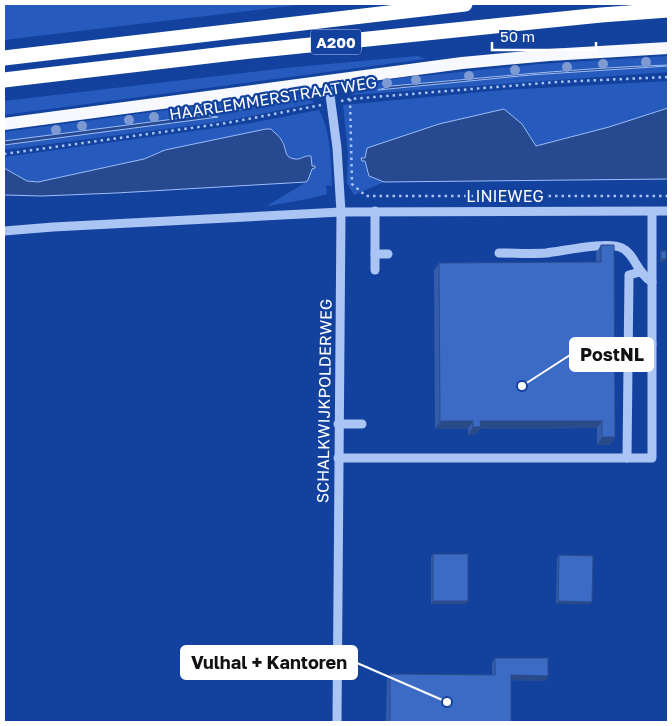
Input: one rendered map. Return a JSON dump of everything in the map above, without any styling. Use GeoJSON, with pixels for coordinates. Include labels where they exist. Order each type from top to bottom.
{"type":"FeatureCollection","features":[{"type":"Feature","properties":{"kind":"highway","name":"A200"},"geometry":{"type":"LineString","coordinates":[[4,58],[465,4]]}},
{"type":"Feature","properties":{"kind":"highway","name":"A200"},"geometry":{"type":"LineString","coordinates":[[4,80],[242,52],[601,15],[668,10]]}},
{"type":"Feature","properties":{"kind":"main road","name":"HAARLEMMERSTRAATWEG"},"geometry":{"type":"LineString","coordinates":[[4,124],[462,63],[549,55],[668,48]]}},
{"type":"Feature","properties":{"kind":"street","name":"SCHALKWIJKPOLDERWEG"},"geometry":{"type":"LineString","coordinates":[[328,80],[337,148],[341,212],[337,722]]}},
{"type":"Feature","properties":{"kind":"street"},"geometry":{"type":"LineString","coordinates":[[375,211],[375,270]]}},
{"type":"Feature","properties":{"kind":"street","name":"LINIEWEG"},"geometry":{"type":"LineString","coordinates":[[4,231],[341,212],[668,211]]}},
{"type":"Feature","properties":{"kind":"street"},"geometry":{"type":"LineString","coordinates":[[338,458],[652,458],[652,212]]}},
{"type":"Feature","properties":{"kind":"street"},"geometry":{"type":"LineString","coordinates":[[500,253],[544,253],[620,246],[630,254],[640,272],[652,282]]}},
{"type":"Feature","properties":{"kind":"street"},"geometry":{"type":"LineString","coordinates":[[375,254],[388,254]]}},
{"type":"Feature","properties":{"kind":"street"},"geometry":{"type":"LineString","coordinates":[[627,458],[629,274],[640,272]]}},
{"type":"Feature","properties":{"kind":"street"},"geometry":{"type":"LineString","coordinates":[[610,345],[652,344]]}},
{"type":"Feature","properties":{"kind":"street"},"geometry":{"type":"LineString","coordinates":[[338,424],[362,424]]}},
{"type":"Feature","properties":{"kind":"path","name":"HAARLEMMERSTRAATWEG"},"geometry":{"type":"LineString","coordinates":[[4,154],[227,123],[350,99],[557,82],[668,77]]}},
{"type":"Feature","properties":{"kind":"path"},"geometry":{"type":"LineString","coordinates":[[350,99],[352,184],[366,196],[668,196]]}},
{"type":"Feature","properties":{"kind":"shaded area"},"geometry":{"type":"Polygon","coordinates":[[[4,4],[306,4],[4,40],[4,4]]]}},
{"type":"Feature","properties":{"kind":"shaded area"},"geometry":{"type":"Polygon","coordinates":[[[418,56],[425,59],[4,115],[4,101],[295,67],[418,56]]]}},
{"type":"Feature","properties":{"kind":"shaded area"},"geometry":{"type":"Polygon","coordinates":[[[668,56],[668,72],[351,95],[360,86],[401,78],[540,64],[668,56]]]}},
{"type":"Feature","properties":{"kind":"shaded area"},"geometry":{"type":"Polygon","coordinates":[[[668,65],[530,75],[378,90],[391,86],[599,68],[668,65]]]}},
{"type":"Feature","properties":{"kind":"shaded area"},"geometry":{"type":"Polygon","coordinates":[[[668,81],[668,108],[609,127],[536,146],[522,124],[504,109],[439,124],[367,148],[365,158],[361,159],[365,161],[369,176],[384,182],[354,195],[347,183],[348,154],[343,105],[503,90],[668,81]]]}},
{"type":"Feature","properties":{"kind":"shaded area"},"geometry":{"type":"Polygon","coordinates":[[[293,93],[311,99],[314,103],[227,121],[4,150],[4,132],[293,93]]]}},
{"type":"Feature","properties":{"kind":"shaded area"},"geometry":{"type":"Polygon","coordinates":[[[668,108],[668,179],[384,182],[369,176],[365,161],[362,161],[361,158],[365,158],[367,148],[439,124],[504,109],[522,124],[536,146],[609,127],[668,108]]]}},
{"type":"Feature","properties":{"kind":"shaded area"},"geometry":{"type":"Polygon","coordinates":[[[319,110],[328,137],[332,186],[326,185],[327,194],[308,199],[267,206],[306,182],[312,168],[315,168],[315,166],[312,166],[307,156],[298,159],[289,158],[285,153],[282,139],[266,129],[165,150],[144,159],[38,182],[27,181],[4,168],[4,157],[252,123],[319,110]]]}},
{"type":"Feature","properties":{"kind":"shaded area"},"geometry":{"type":"Polygon","coordinates":[[[205,115],[218,117],[4,145],[4,141],[205,115]]]}},
{"type":"Feature","properties":{"kind":"shaded area"},"geometry":{"type":"Polygon","coordinates":[[[271,129],[280,138],[289,157],[297,159],[311,156],[312,166],[315,166],[315,168],[312,169],[306,182],[116,193],[42,196],[4,195],[4,168],[27,181],[38,182],[144,159],[165,150],[271,129]]]}},
{"type":"Feature","properties":{"kind":"building"},"geometry":{"type":"Polygon","coordinates":[[[601,245],[614,245],[615,437],[602,437],[602,421],[480,421],[481,427],[473,427],[473,421],[440,421],[439,263],[601,262],[601,245]]]}},
{"type":"Feature","properties":{"kind":"building"},"geometry":{"type":"Polygon","coordinates":[[[661,251],[666,251],[666,259],[661,259],[661,251]]]}},
{"type":"Feature","properties":{"kind":"building"},"geometry":{"type":"Polygon","coordinates":[[[433,554],[468,554],[468,601],[433,601],[433,554]]]}},
{"type":"Feature","properties":{"kind":"building"},"geometry":{"type":"Polygon","coordinates":[[[559,555],[593,556],[592,602],[558,601],[559,555]]]}},
{"type":"Feature","properties":{"kind":"building"},"geometry":{"type":"Polygon","coordinates":[[[495,658],[548,658],[548,676],[511,675],[511,722],[390,722],[390,674],[495,675],[495,658]]]}},
{"type":"Feature","properties":{"kind":"place","name":"PostNL"},"geometry":{"type":"Point","coordinates":[522,386]}},
{"type":"Feature","properties":{"kind":"place","name":"Vulhal + Kantoren"},"geometry":{"type":"Point","coordinates":[447,702]}}]}
